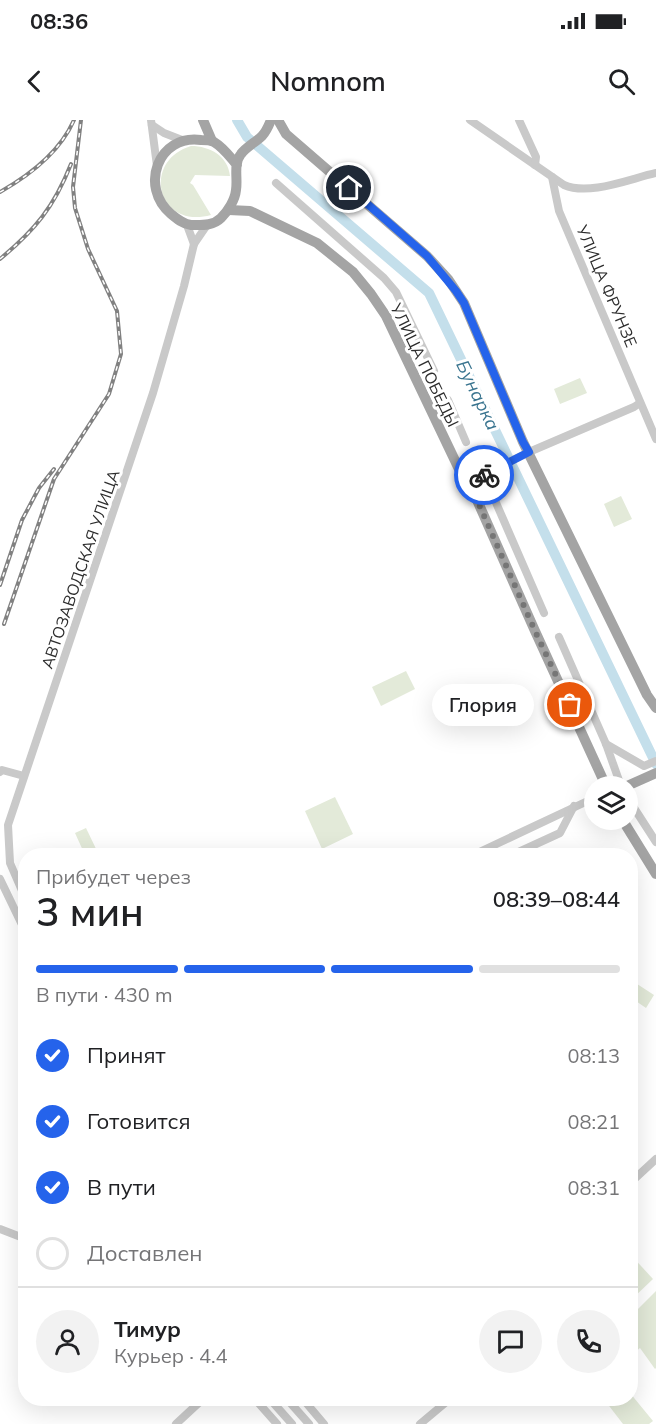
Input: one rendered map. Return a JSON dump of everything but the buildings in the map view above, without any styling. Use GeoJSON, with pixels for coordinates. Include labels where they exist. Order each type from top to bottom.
{"type":"FeatureCollection","features":[{"type":"Feature","properties":{"kind":"main road"},"geometry":{"type":"LineString","coordinates":[[237,165],[212,141],[203,120],[186,139],[167,149],[157,166],[155,191],[165,209],[188,225],[207,225],[219,220],[228,210],[236,191],[237,165],[245,151],[262,136],[271,120]]}},
{"type":"Feature","properties":{"kind":"main road"},"geometry":{"type":"LineString","coordinates":[[278,120],[286,134],[427,256],[448,279],[464,303],[523,442],[647,695],[656,708]]}},
{"type":"Feature","properties":{"kind":"main road"},"geometry":{"type":"LineString","coordinates":[[262,136],[286,134]]}},
{"type":"Feature","properties":{"kind":"main road"},"geometry":{"type":"LineString","coordinates":[[186,139],[212,141]]}},
{"type":"Feature","properties":{"kind":"main road"},"geometry":{"type":"LineString","coordinates":[[227,153],[245,151]]}},
{"type":"Feature","properties":{"kind":"main road"},"geometry":{"type":"LineString","coordinates":[[228,210],[246,209],[236,191]]}},
{"type":"Feature","properties":{"kind":"main road","name":"УЛИЦА ПОБЕДЫ"},"geometry":{"type":"LineString","coordinates":[[246,209],[317,243],[353,272],[386,316],[459,469],[469,482],[601,776]]}},
{"type":"Feature","properties":{"kind":"main road"},"geometry":{"type":"LineString","coordinates":[[638,779],[653,769]]}},
{"type":"Feature","properties":{"kind":"main road"},"geometry":{"type":"LineString","coordinates":[[629,830],[656,874]]}},
{"type":"Feature","properties":{"kind":"street"},"geometry":{"type":"LineString","coordinates":[[470,120],[552,177],[575,190],[587,190],[656,173]]}},
{"type":"Feature","properties":{"kind":"street"},"geometry":{"type":"LineString","coordinates":[[519,120],[536,157],[535,165]]}},
{"type":"Feature","properties":{"kind":"street"},"geometry":{"type":"LineString","coordinates":[[152,123],[164,133],[186,139]]}},
{"type":"Feature","properties":{"kind":"street"},"geometry":{"type":"LineString","coordinates":[[152,123],[157,166]]}},
{"type":"Feature","properties":{"kind":"street","name":"УЛИЦА ФРУНЗЕ"},"geometry":{"type":"LineString","coordinates":[[552,177],[559,211],[656,439]]}},
{"type":"Feature","properties":{"kind":"street"},"geometry":{"type":"LineString","coordinates":[[276,183],[384,278],[396,292],[434,371]]}},
{"type":"Feature","properties":{"kind":"street"},"geometry":{"type":"LineString","coordinates":[[555,189],[564,185]]}},
{"type":"Feature","properties":{"kind":"street"},"geometry":{"type":"LineString","coordinates":[[188,225],[194,244]]}},
{"type":"Feature","properties":{"kind":"street"},"geometry":{"type":"LineString","coordinates":[[194,244],[207,225]]}},
{"type":"Feature","properties":{"kind":"street","name":"АВТОЗАВОДСКАЯ УЛИЦА"},"geometry":{"type":"LineString","coordinates":[[18,882],[10,863],[4,825],[24,776],[153,393],[194,244]]}},
{"type":"Feature","properties":{"kind":"street"},"geometry":{"type":"LineString","coordinates":[[448,400],[466,442]]}},
{"type":"Feature","properties":{"kind":"street"},"geometry":{"type":"LineString","coordinates":[[469,482],[529,452],[640,403]]}},
{"type":"Feature","properties":{"kind":"street"},"geometry":{"type":"LineString","coordinates":[[487,482],[544,613]]}},
{"type":"Feature","properties":{"kind":"street"},"geometry":{"type":"LineString","coordinates":[[559,637],[606,744],[617,776]]}},
{"type":"Feature","properties":{"kind":"street"},"geometry":{"type":"LineString","coordinates":[[606,744],[653,769]]}},
{"type":"Feature","properties":{"kind":"street"},"geometry":{"type":"LineString","coordinates":[[1,770],[24,776]]}},
{"type":"Feature","properties":{"kind":"street"},"geometry":{"type":"LineString","coordinates":[[487,848],[584,802]]}},
{"type":"Feature","properties":{"kind":"street"},"geometry":{"type":"LineString","coordinates":[[527,848],[560,833],[574,806]]}},
{"type":"Feature","properties":{"kind":"street"},"geometry":{"type":"LineString","coordinates":[[638,814],[656,842]]}},
{"type":"Feature","properties":{"kind":"street"},"geometry":{"type":"LineString","coordinates":[[0,879],[18,916]]}},
{"type":"Feature","properties":{"kind":"street"},"geometry":{"type":"LineString","coordinates":[[638,1176],[656,1159]]}},
{"type":"Feature","properties":{"kind":"street"},"geometry":{"type":"LineString","coordinates":[[0,1229],[18,1236]]}},
{"type":"Feature","properties":{"kind":"street"},"geometry":{"type":"LineString","coordinates":[[176,1424],[195,1406]]}},
{"type":"Feature","properties":{"kind":"street"},"geometry":{"type":"LineString","coordinates":[[261,1406],[276,1424]]}},
{"type":"Feature","properties":{"kind":"street"},"geometry":{"type":"LineString","coordinates":[[276,1406],[292,1424]]}},
{"type":"Feature","properties":{"kind":"street"},"geometry":{"type":"LineString","coordinates":[[293,1406],[309,1424]]}},
{"type":"Feature","properties":{"kind":"street"},"geometry":{"type":"LineString","coordinates":[[309,1406],[324,1424]]}},
{"type":"Feature","properties":{"kind":"street"},"geometry":{"type":"LineString","coordinates":[[420,1424],[441,1406]]}},
{"type":"Feature","properties":{"kind":"green space"},"geometry":{"type":"Polygon","coordinates":[[[191,146],[211,150],[222,158],[229,169],[230,176],[195,175],[190,183],[211,215],[193,217],[178,213],[168,204],[162,192],[161,178],[165,165],[175,154],[191,146]]]}},
{"type":"Feature","properties":{"kind":"green space"},"geometry":{"type":"Polygon","coordinates":[[[580,378],[587,393],[560,404],[554,389],[580,378]]]}},
{"type":"Feature","properties":{"kind":"green space"},"geometry":{"type":"Polygon","coordinates":[[[621,496],[632,519],[614,527],[604,504],[621,496]]]}},
{"type":"Feature","properties":{"kind":"green space"},"geometry":{"type":"Polygon","coordinates":[[[406,671],[415,689],[381,706],[372,687],[406,671]]]}},
{"type":"Feature","properties":{"kind":"green space"},"geometry":{"type":"Polygon","coordinates":[[[335,797],[353,834],[322,848],[305,811],[335,797]]]}},
{"type":"Feature","properties":{"kind":"green space"},"geometry":{"type":"Polygon","coordinates":[[[86,828],[96,848],[82,848],[75,833],[86,828]]]}},
{"type":"Feature","properties":{"kind":"green space"},"geometry":{"type":"Polygon","coordinates":[[[638,985],[654,995],[646,1008],[638,1002],[638,985]]]}},
{"type":"Feature","properties":{"kind":"green space"},"geometry":{"type":"Polygon","coordinates":[[[638,1263],[653,1279],[638,1293],[638,1263]]]}},
{"type":"Feature","properties":{"kind":"green space"},"geometry":{"type":"Polygon","coordinates":[[[656,1291],[655,1369],[640,1348],[638,1350],[638,1309],[656,1291]]]}},
{"type":"Feature","properties":{"kind":"green space"},"geometry":{"type":"Polygon","coordinates":[[[638,1403],[653,1421],[649,1424],[623,1424],[609,1406],[638,1406],[638,1403]]]}},
{"type":"Feature","properties":{"kind":"waterway","name":"Бунарка"},"geometry":{"type":"LineString","coordinates":[[237,120],[247,137],[429,293],[656,764]]}},
{"type":"Feature","properties":{"kind":"railway"},"geometry":{"type":"LineString","coordinates":[[0,192],[43,162],[61,142],[74,120]]}},
{"type":"Feature","properties":{"kind":"railway"},"geometry":{"type":"LineString","coordinates":[[4,624],[54,479],[109,394],[121,354],[117,311],[88,249],[75,208],[73,187],[81,120]]}},
{"type":"Feature","properties":{"kind":"railway"},"geometry":{"type":"LineString","coordinates":[[0,259],[42,217],[58,193],[71,164]]}},
{"type":"Feature","properties":{"kind":"railway"},"geometry":{"type":"LineString","coordinates":[[0,585],[22,520],[39,488],[54,469]]}},
{"type":"Feature","properties":{"kind":"way so far"},"geometry":{"type":"LineString","coordinates":[[484,475],[469,482],[570,705]]}},
{"type":"Feature","properties":{"kind":"place","name":"Глория"},"geometry":{"type":"Point","coordinates":[570,705]}},
{"type":"Feature","properties":{"kind":"route"},"geometry":{"type":"LineString","coordinates":[[349,188],[427,256],[448,279],[464,303],[529,452],[484,475]]}}]}
